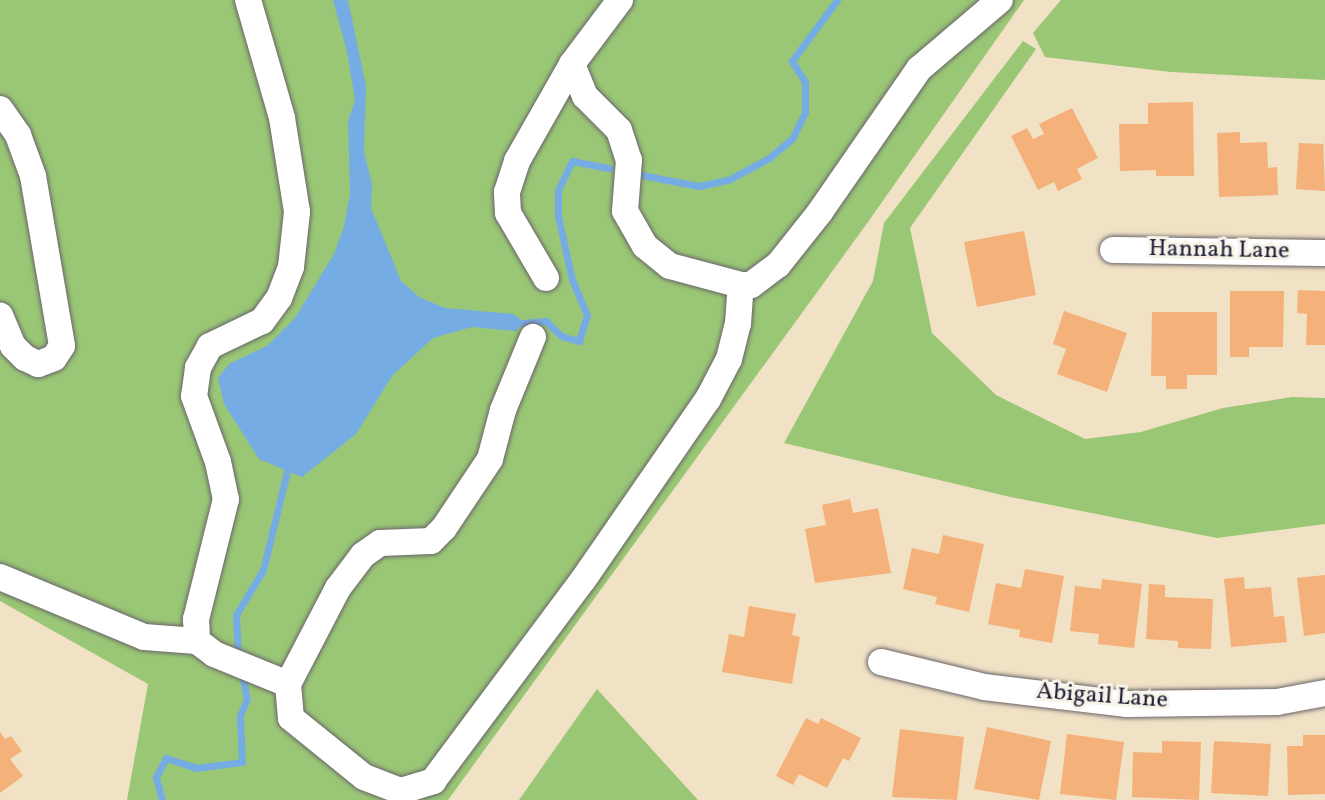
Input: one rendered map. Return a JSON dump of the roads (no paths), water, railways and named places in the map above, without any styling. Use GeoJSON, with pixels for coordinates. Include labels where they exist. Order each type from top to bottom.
{"type":"FeatureCollection","features":[{"type":"Feature","properties":{"kind":"street"},"geometry":{"type":"LineString","coordinates":[[205,648],[196,619],[226,499],[218,462],[194,396],[198,368],[210,346],[262,321],[279,298],[291,267],[297,212],[282,118],[248,0]]}},
{"type":"Feature","properties":{"kind":"street"},"geometry":{"type":"LineString","coordinates":[[546,278],[508,213],[507,192],[522,152],[572,64],[620,0]]}},
{"type":"Feature","properties":{"kind":"street"},"geometry":{"type":"LineString","coordinates":[[572,64],[585,96],[619,130],[629,160],[625,211],[645,246],[670,266],[741,285],[751,285],[778,265],[820,212],[919,69],[1000,0]]}},
{"type":"Feature","properties":{"kind":"street"},"geometry":{"type":"LineString","coordinates":[[0,109],[18,135],[33,176],[62,346],[54,358],[38,364],[25,358],[13,346],[0,316]]}},
{"type":"Feature","properties":{"kind":"street","name":"Hannah Lane"},"geometry":{"type":"LineString","coordinates":[[1113,250],[1325,253]]}},
{"type":"Feature","properties":{"kind":"street"},"geometry":{"type":"LineString","coordinates":[[533,337],[502,410],[490,459],[444,528],[431,541],[380,543],[363,555],[338,588],[281,681],[291,718],[364,777],[400,791],[433,781],[583,580],[708,399],[729,359],[738,324],[741,285]]}},
{"type":"Feature","properties":{"kind":"street"},"geometry":{"type":"LineString","coordinates":[[0,577],[144,637],[205,648],[281,681]]}},
{"type":"Feature","properties":{"kind":"street","name":"Abigail Lane"},"geometry":{"type":"LineString","coordinates":[[881,662],[984,687],[1127,704],[1277,702],[1325,693]]}},
{"type":"Feature","properties":{"kind":"water"},"geometry":{"type":"Polygon","coordinates":[[[333,0],[348,0],[366,86],[364,152],[372,184],[371,208],[401,281],[419,297],[445,308],[513,314],[520,319],[517,331],[472,327],[433,338],[392,376],[356,434],[302,477],[259,459],[224,404],[218,378],[229,364],[267,346],[295,318],[334,254],[344,226],[350,194],[348,121],[355,100],[347,52],[333,0]]]}},
{"type":"Feature","properties":{"kind":"waterway"},"geometry":{"type":"LineString","coordinates":[[636,174],[699,186],[728,180],[769,158],[792,139],[805,112],[805,82],[792,61],[837,0]]}},
{"type":"Feature","properties":{"kind":"waterway"},"geometry":{"type":"LineString","coordinates":[[511,324],[546,321],[561,336],[579,341],[587,315],[572,280],[558,216],[558,190],[572,161],[609,168]]}},
{"type":"Feature","properties":{"kind":"waterway"},"geometry":{"type":"LineString","coordinates":[[238,657],[236,615],[263,570],[289,463]]}},
{"type":"Feature","properties":{"kind":"waterway"},"geometry":{"type":"LineString","coordinates":[[162,800],[156,777],[166,758],[196,768],[242,762],[240,716],[247,699],[241,671]]}}]}
